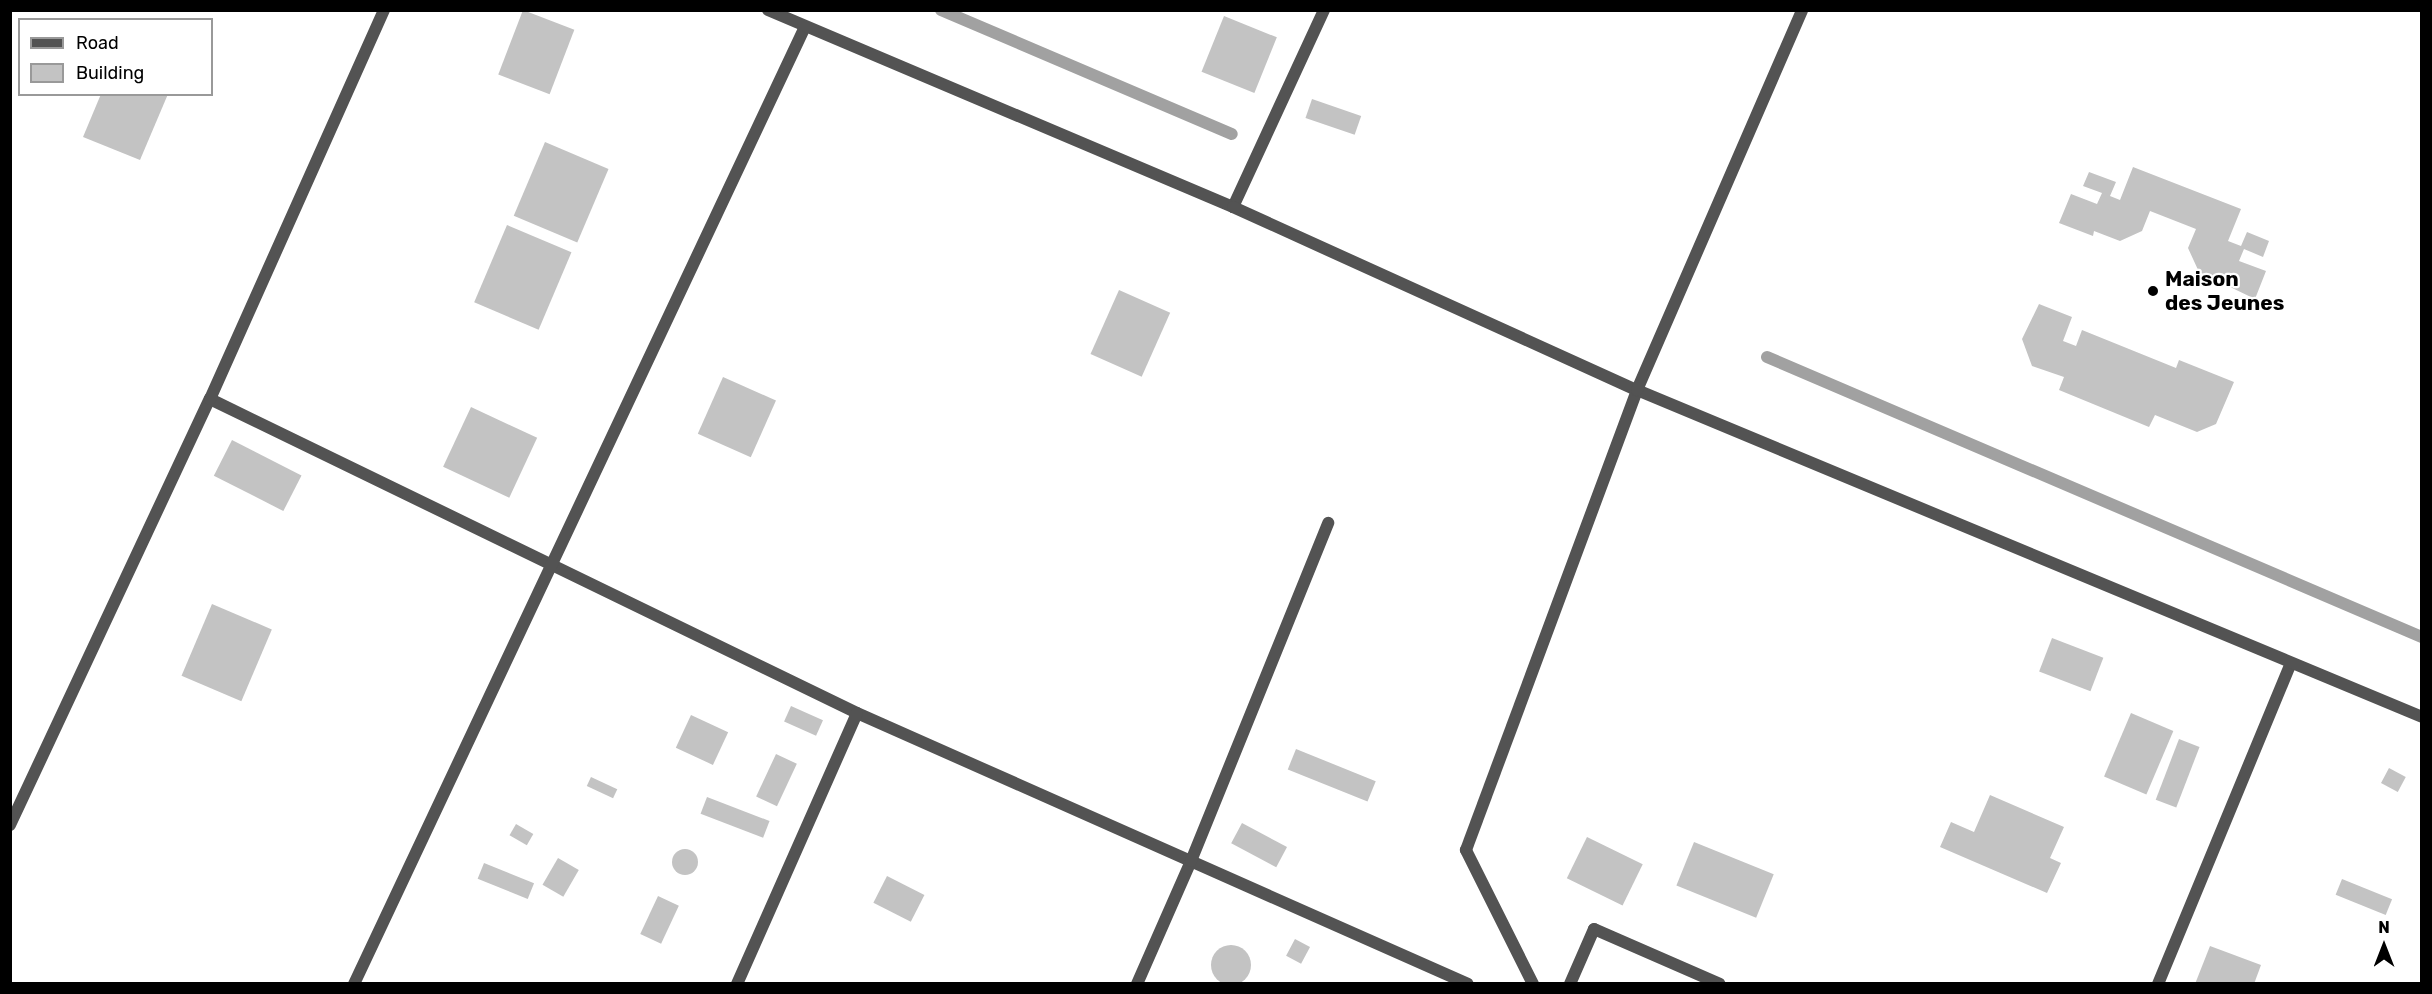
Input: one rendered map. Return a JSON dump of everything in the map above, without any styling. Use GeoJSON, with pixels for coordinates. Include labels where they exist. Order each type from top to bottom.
{"type":"FeatureCollection","features":[{"type":"Feature","properties":{"kind":"street"},"geometry":{"type":"LineString","coordinates":[[10,825],[210,399],[384,10]]}},
{"type":"Feature","properties":{"kind":"street"},"geometry":{"type":"LineString","coordinates":[[768,10],[1233,207],[1636,390],[2290,665],[2421,717]]}},
{"type":"Feature","properties":{"kind":"street"},"geometry":{"type":"LineString","coordinates":[[1233,207],[1324,10]]}},
{"type":"Feature","properties":{"kind":"street"},"geometry":{"type":"LineString","coordinates":[[1533,984],[1466,850],[1636,390],[1802,10]]}},
{"type":"Feature","properties":{"kind":"street"},"geometry":{"type":"LineString","coordinates":[[354,984],[805,27]]}},
{"type":"Feature","properties":{"kind":"street"},"geometry":{"type":"LineString","coordinates":[[210,399],[857,713],[1468,984]]}},
{"type":"Feature","properties":{"kind":"street"},"geometry":{"type":"LineString","coordinates":[[1137,984],[1191,861],[1328,523]]}},
{"type":"Feature","properties":{"kind":"street"},"geometry":{"type":"LineString","coordinates":[[2158,984],[2290,665]]}},
{"type":"Feature","properties":{"kind":"street"},"geometry":{"type":"LineString","coordinates":[[737,984],[857,713]]}},
{"type":"Feature","properties":{"kind":"street"},"geometry":{"type":"LineString","coordinates":[[1570,984],[1594,929],[1720,984]]}},
{"type":"Feature","properties":{"kind":"building"},"geometry":{"type":"Polygon","coordinates":[[[523,10],[574,30],[550,94],[498,74],[523,10]]]}},
{"type":"Feature","properties":{"kind":"building"},"geometry":{"type":"Polygon","coordinates":[[[1224,16],[1277,37],[1254,93],[1202,72],[1224,16]]]}},
{"type":"Feature","properties":{"kind":"building"},"geometry":{"type":"Polygon","coordinates":[[[100,96],[167,96],[140,160],[83,137],[100,96]]]}},
{"type":"Feature","properties":{"kind":"building"},"geometry":{"type":"Polygon","coordinates":[[[1312,99],[1361,116],[1355,135],[1305,118],[1312,99]]]}},
{"type":"Feature","properties":{"kind":"building"},"geometry":{"type":"Polygon","coordinates":[[[545,142],[609,169],[577,243],[514,216],[545,142]]]}},
{"type":"Feature","properties":{"kind":"building"},"geometry":{"type":"Polygon","coordinates":[[[2133,167],[2241,209],[2228,241],[2241,246],[2247,232],[2269,241],[2263,257],[2244,249],[2239,261],[2266,271],[2255,299],[2199,272],[2188,248],[2196,229],[2150,211],[2142,231],[2120,241],[2094,231],[2093,236],[2059,223],[2071,194],[2097,204],[2102,193],[2083,186],[2089,172],[2116,182],[2110,196],[2120,200],[2133,167]]]}},
{"type":"Feature","properties":{"kind":"building"},"geometry":{"type":"Polygon","coordinates":[[[507,225],[571,252],[539,330],[474,302],[507,225]]]}},
{"type":"Feature","properties":{"kind":"building"},"geometry":{"type":"Polygon","coordinates":[[[1119,290],[1170,313],[1142,377],[1091,354],[1119,290]]]}},
{"type":"Feature","properties":{"kind":"building"},"geometry":{"type":"Polygon","coordinates":[[[2039,304],[2072,317],[2063,341],[2076,346],[2082,330],[2176,368],[2179,360],[2234,382],[2216,424],[2197,432],[2155,415],[2149,427],[2059,390],[2064,377],[2032,366],[2022,339],[2039,304]]]}},
{"type":"Feature","properties":{"kind":"building"},"geometry":{"type":"Polygon","coordinates":[[[723,377],[776,401],[751,457],[698,434],[723,377]]]}},
{"type":"Feature","properties":{"kind":"building"},"geometry":{"type":"Polygon","coordinates":[[[471,407],[537,438],[509,498],[443,467],[471,407]]]}},
{"type":"Feature","properties":{"kind":"building"},"geometry":{"type":"Polygon","coordinates":[[[232,440],[301,475],[283,511],[214,476],[232,440]]]}},
{"type":"Feature","properties":{"kind":"building"},"geometry":{"type":"Polygon","coordinates":[[[212,604],[272,629],[241,701],[182,676],[212,604]]]}},
{"type":"Feature","properties":{"kind":"building"},"geometry":{"type":"Polygon","coordinates":[[[2052,638],[2103,658],[2090,691],[2039,672],[2052,638]]]}},
{"type":"Feature","properties":{"kind":"building"},"geometry":{"type":"Polygon","coordinates":[[[791,706],[823,720],[816,736],[784,722],[791,706]]]}},
{"type":"Feature","properties":{"kind":"building"},"geometry":{"type":"Polygon","coordinates":[[[2131,713],[2173,731],[2146,794],[2104,777],[2131,713]]]}},
{"type":"Feature","properties":{"kind":"building"},"geometry":{"type":"Polygon","coordinates":[[[691,715],[728,732],[713,765],[676,748],[691,715]]]}},
{"type":"Feature","properties":{"kind":"building"},"geometry":{"type":"Polygon","coordinates":[[[2179,739],[2200,747],[2176,808],[2156,800],[2179,739]]]}},
{"type":"Feature","properties":{"kind":"building"},"geometry":{"type":"Polygon","coordinates":[[[1296,749],[1376,781],[1367,802],[1288,769],[1296,749]]]}},
{"type":"Feature","properties":{"kind":"building"},"geometry":{"type":"Polygon","coordinates":[[[776,754],[797,764],[777,806],[756,797],[776,754]]]}},
{"type":"Feature","properties":{"kind":"building"},"geometry":{"type":"Polygon","coordinates":[[[2389,768],[2406,777],[2398,792],[2381,783],[2389,768]]]}},
{"type":"Feature","properties":{"kind":"building"},"geometry":{"type":"Polygon","coordinates":[[[591,777],[617,789],[613,798],[587,786],[591,777]]]}},
{"type":"Feature","properties":{"kind":"building"},"geometry":{"type":"Polygon","coordinates":[[[1990,795],[2064,827],[2050,858],[2061,863],[2047,893],[1940,847],[1951,822],[1974,832],[1990,795]]]}},
{"type":"Feature","properties":{"kind":"building"},"geometry":{"type":"Polygon","coordinates":[[[707,797],[770,821],[763,838],[701,814],[707,797]]]}},
{"type":"Feature","properties":{"kind":"building"},"geometry":{"type":"Polygon","coordinates":[[[1242,823],[1287,847],[1276,867],[1231,843],[1242,823]]]}},
{"type":"Feature","properties":{"kind":"building"},"geometry":{"type":"Polygon","coordinates":[[[516,824],[533,834],[527,845],[510,835],[516,824]]]}},
{"type":"Feature","properties":{"kind":"building"},"geometry":{"type":"Polygon","coordinates":[[[1587,837],[1643,864],[1623,906],[1567,878],[1587,837]]]}},
{"type":"Feature","properties":{"kind":"building"},"geometry":{"type":"Polygon","coordinates":[[[1694,842],[1774,874],[1756,918],[1676,886],[1694,842]]]}},
{"type":"Feature","properties":{"kind":"building"},"geometry":{"type":"Polygon","coordinates":[[[685,849],[694,853],[698,862],[694,871],[685,875],[676,871],[672,862],[676,853],[685,849]]]}},
{"type":"Feature","properties":{"kind":"building"},"geometry":{"type":"Polygon","coordinates":[[[558,858],[579,870],[563,897],[542,885],[558,858]]]}},
{"type":"Feature","properties":{"kind":"building"},"geometry":{"type":"Polygon","coordinates":[[[484,863],[534,883],[528,899],[478,879],[484,863]]]}},
{"type":"Feature","properties":{"kind":"building"},"geometry":{"type":"Polygon","coordinates":[[[887,876],[924,895],[911,922],[873,903],[887,876]]]}},
{"type":"Feature","properties":{"kind":"building"},"geometry":{"type":"Polygon","coordinates":[[[2342,879],[2392,899],[2386,915],[2336,895],[2342,879]]]}},
{"type":"Feature","properties":{"kind":"building"},"geometry":{"type":"Polygon","coordinates":[[[658,896],[679,906],[661,944],[640,934],[658,896]]]}},
{"type":"Feature","properties":{"kind":"building"},"geometry":{"type":"Polygon","coordinates":[[[1295,939],[1310,947],[1301,964],[1286,956],[1295,939]]]}},
{"type":"Feature","properties":{"kind":"building"},"geometry":{"type":"Polygon","coordinates":[[[1231,945],[1245,951],[1251,965],[1245,979],[1231,985],[1217,979],[1211,965],[1217,951],[1231,945]]]}},
{"type":"Feature","properties":{"kind":"building"},"geometry":{"type":"Polygon","coordinates":[[[2210,946],[2261,965],[2254,984],[2195,984],[2210,946]]]}},
{"type":"Feature","properties":{"kind":"waterway"},"geometry":{"type":"LineString","coordinates":[[941,10],[1232,134]]}},
{"type":"Feature","properties":{"kind":"waterway"},"geometry":{"type":"LineString","coordinates":[[1767,357],[2422,637]]}},
{"type":"Feature","properties":{"kind":"place","name":"Maison des Jeunes"},"geometry":{"type":"Point","coordinates":[2153,291]}}]}
